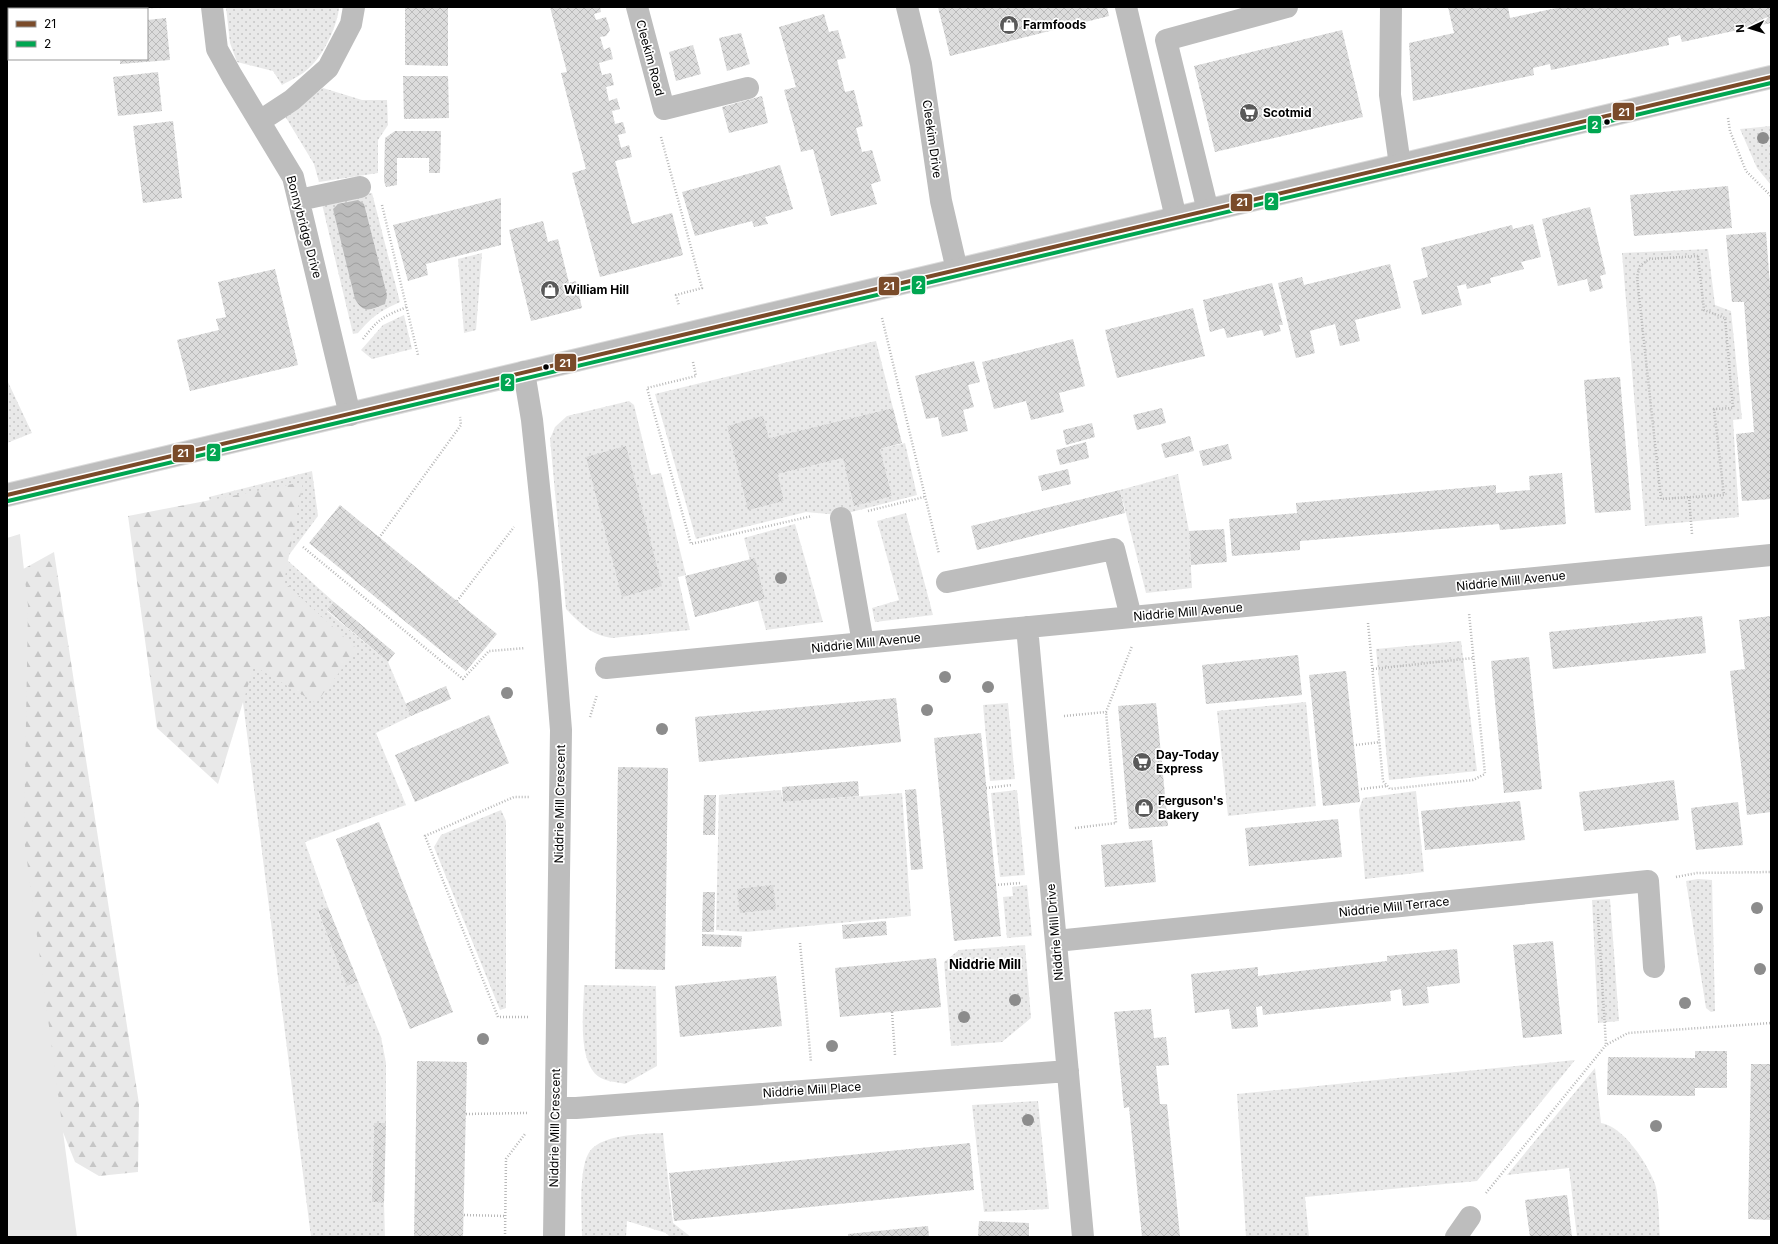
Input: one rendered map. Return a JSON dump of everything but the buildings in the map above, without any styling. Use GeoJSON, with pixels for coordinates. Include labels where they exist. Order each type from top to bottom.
{"type":"FeatureCollection","features":[{"type":"Feature","properties":{"kind":"street","name":"Bonnybridge Drive"},"geometry":{"type":"LineString","coordinates":[[212,7],[217,49],[293,177],[350,415]]}},
{"type":"Feature","properties":{"kind":"street"},"geometry":{"type":"LineString","coordinates":[[260,121],[292,100],[328,68],[351,24],[354,7]]}},
{"type":"Feature","properties":{"kind":"street","name":"Cleekim Road"},"geometry":{"type":"LineString","coordinates":[[637,7],[664,108]]}},
{"type":"Feature","properties":{"kind":"street","name":"Cleekim Drive"},"geometry":{"type":"LineString","coordinates":[[906,7],[922,64],[941,201],[958,270]]}},
{"type":"Feature","properties":{"kind":"street"},"geometry":{"type":"LineString","coordinates":[[1126,7],[1176,218]]}},
{"type":"Feature","properties":{"kind":"street"},"geometry":{"type":"LineString","coordinates":[[1208,211],[1166,40],[1287,7]]}},
{"type":"Feature","properties":{"kind":"street"},"geometry":{"type":"LineString","coordinates":[[1391,7],[1390,96],[1400,165]]}},
{"type":"Feature","properties":{"kind":"street"},"geometry":{"type":"LineString","coordinates":[[7,495],[1771,78]]}},
{"type":"Feature","properties":{"kind":"street"},"geometry":{"type":"LineString","coordinates":[[664,108],[748,88]]}},
{"type":"Feature","properties":{"kind":"street"},"geometry":{"type":"LineString","coordinates":[[299,200],[360,187]]}},
{"type":"Feature","properties":{"kind":"street","name":"Niddrie Mill Crescent"},"geometry":{"type":"LineString","coordinates":[[524,372],[532,420],[561,730],[554,1237]]}},
{"type":"Feature","properties":{"kind":"street"},"geometry":{"type":"LineString","coordinates":[[841,518],[863,643]]}},
{"type":"Feature","properties":{"kind":"street"},"geometry":{"type":"LineString","coordinates":[[947,582],[1114,549],[1131,617]]}},
{"type":"Feature","properties":{"kind":"street","name":"Niddrie Mill Avenue"},"geometry":{"type":"LineString","coordinates":[[606,668],[1771,555]]}},
{"type":"Feature","properties":{"kind":"street","name":"Niddrie Mill Drive"},"geometry":{"type":"LineString","coordinates":[[1027,627],[1083,1237]]}},
{"type":"Feature","properties":{"kind":"street"},"geometry":{"type":"LineString","coordinates":[[1648,881],[1654,967]]}},
{"type":"Feature","properties":{"kind":"street","name":"Niddrie Mill Terrace"},"geometry":{"type":"LineString","coordinates":[[1056,941],[1648,881]]}},
{"type":"Feature","properties":{"kind":"street","name":"Niddrie Mill Place"},"geometry":{"type":"LineString","coordinates":[[556,1108],[576,1108],[1068,1071]]}},
{"type":"Feature","properties":{"kind":"street"},"geometry":{"type":"LineString","coordinates":[[1456,1237],[1470,1217]]}},
{"type":"Feature","properties":{"kind":"path"},"geometry":{"type":"LineString","coordinates":[[1724,89],[1730,131],[1746,171],[1771,196]]}},
{"type":"Feature","properties":{"kind":"path"},"geometry":{"type":"LineString","coordinates":[[664,108],[657,123],[702,288],[676,295],[687,334],[696,376],[647,388],[691,544],[808,516],[841,518],[924,497]]}},
{"type":"Feature","properties":{"kind":"path"},"geometry":{"type":"LineString","coordinates":[[382,204],[406,307],[416,338],[418,355]]}},
{"type":"Feature","properties":{"kind":"path"},"geometry":{"type":"LineString","coordinates":[[1698,256],[1704,310],[1725,318],[1733,408],[1714,409],[1724,495],[1689,497],[1661,499],[1637,277],[1640,266],[1649,259],[1698,256]]}},
{"type":"Feature","properties":{"kind":"path"},"geometry":{"type":"LineString","coordinates":[[875,290],[924,497],[947,582]]}},
{"type":"Feature","properties":{"kind":"path"},"geometry":{"type":"LineString","coordinates":[[335,350],[360,342],[375,323],[384,316],[406,307]]}},
{"type":"Feature","properties":{"kind":"path"},"geometry":{"type":"LineString","coordinates":[[379,538],[461,425],[454,389]]}},
{"type":"Feature","properties":{"kind":"path"},"geometry":{"type":"LineString","coordinates":[[1689,497],[1694,562]]}},
{"type":"Feature","properties":{"kind":"path"},"geometry":{"type":"LineString","coordinates":[[457,601],[515,525],[542,522]]}},
{"type":"Feature","properties":{"kind":"path"},"geometry":{"type":"LineString","coordinates":[[303,547],[463,679],[489,651],[553,645]]}},
{"type":"Feature","properties":{"kind":"path"},"geometry":{"type":"LineString","coordinates":[[1365,595],[1384,781],[1390,789],[1473,780],[1485,774],[1466,585]]}},
{"type":"Feature","properties":{"kind":"path"},"geometry":{"type":"LineString","coordinates":[[1046,831],[1116,823],[1106,712],[1134,641],[1131,617]]}},
{"type":"Feature","properties":{"kind":"path"},"geometry":{"type":"LineString","coordinates":[[1373,669],[1473,658]]}},
{"type":"Feature","properties":{"kind":"path"},"geometry":{"type":"LineString","coordinates":[[1036,718],[1106,712]]}},
{"type":"Feature","properties":{"kind":"path"},"geometry":{"type":"LineString","coordinates":[[1356,745],[1380,742]]}},
{"type":"Feature","properties":{"kind":"path"},"geometry":{"type":"LineString","coordinates":[[1361,789],[1388,786]]}},
{"type":"Feature","properties":{"kind":"path"},"geometry":{"type":"LineString","coordinates":[[556,1017],[498,1017],[425,836],[514,797],[560,796]]}},
{"type":"Feature","properties":{"kind":"path"},"geometry":{"type":"LineString","coordinates":[[1648,881],[1697,873],[1771,872]]}},
{"type":"Feature","properties":{"kind":"path"},"geometry":{"type":"LineString","coordinates":[[1597,887],[1606,1045]]}},
{"type":"Feature","properties":{"kind":"path"},"geometry":{"type":"LineString","coordinates":[[800,943],[813,1090]]}},
{"type":"Feature","properties":{"kind":"path"},"geometry":{"type":"LineString","coordinates":[[892,1012],[898,1083]]}},
{"type":"Feature","properties":{"kind":"path"},"geometry":{"type":"LineString","coordinates":[[1470,1217],[1490,1187],[1606,1045],[1628,1033],[1771,1023]]}},
{"type":"Feature","properties":{"kind":"path"},"geometry":{"type":"LineString","coordinates":[[466,1114],[533,1113]]}},
{"type":"Feature","properties":{"kind":"path"},"geometry":{"type":"LineString","coordinates":[[505,1237],[506,1159],[529,1128]]}},
{"type":"Feature","properties":{"kind":"path"},"geometry":{"type":"LineString","coordinates":[[464,1215],[505,1216]]}},
{"type":"Feature","properties":{"kind":"green space"},"geometry":{"type":"Polygon","coordinates":[[[226,7],[339,7],[336,22],[329,40],[314,63],[306,71],[282,85],[273,71],[237,62],[230,43],[226,7]]]}},
{"type":"Feature","properties":{"kind":"green space"},"geometry":{"type":"Polygon","coordinates":[[[323,88],[362,100],[387,100],[388,125],[378,140],[378,173],[319,182],[314,164],[285,116],[323,88]]]}},
{"type":"Feature","properties":{"kind":"green space"},"geometry":{"type":"Polygon","coordinates":[[[1771,126],[1771,185],[1757,168],[1740,129],[1771,126]]]}},
{"type":"Feature","properties":{"kind":"green space"},"geometry":{"type":"Polygon","coordinates":[[[372,193],[400,302],[377,314],[358,333],[353,334],[322,204],[372,193]]]}},
{"type":"Feature","properties":{"kind":"green space"},"geometry":{"type":"Polygon","coordinates":[[[1708,249],[1715,305],[1731,311],[1742,419],[1733,420],[1739,517],[1645,526],[1622,253],[1708,249]]]}},
{"type":"Feature","properties":{"kind":"green space"},"geometry":{"type":"Polygon","coordinates":[[[482,253],[476,330],[464,333],[458,259],[482,253]]]}},
{"type":"Feature","properties":{"kind":"green space"},"geometry":{"type":"Polygon","coordinates":[[[404,315],[412,349],[372,359],[361,350],[383,325],[404,315]]]}},
{"type":"Feature","properties":{"kind":"green space"},"geometry":{"type":"Polygon","coordinates":[[[876,341],[893,408],[769,438],[763,417],[727,426],[748,509],[784,501],[778,474],[843,458],[855,505],[892,496],[880,449],[905,443],[917,495],[840,515],[806,512],[696,539],[655,394],[876,341]]]}},
{"type":"Feature","properties":{"kind":"green space"},"geometry":{"type":"Polygon","coordinates":[[[7,380],[32,433],[7,443],[7,380]]]}},
{"type":"Feature","properties":{"kind":"green space"},"geometry":{"type":"Polygon","coordinates":[[[629,401],[634,405],[651,475],[661,473],[686,575],[678,577],[690,630],[612,638],[605,637],[587,628],[566,609],[550,439],[555,427],[567,416],[629,401]]]}},
{"type":"Feature","properties":{"kind":"green space"},"geometry":{"type":"Polygon","coordinates":[[[312,471],[318,516],[286,559],[334,602],[327,611],[388,662],[411,716],[376,733],[406,805],[305,842],[328,907],[318,912],[347,985],[358,981],[381,1037],[386,1063],[386,1123],[374,1123],[372,1202],[384,1203],[385,1237],[311,1237],[231,608],[209,497],[312,471]]]}},
{"type":"Feature","properties":{"kind":"green space"},"geometry":{"type":"Polygon","coordinates":[[[1178,474],[1189,531],[1192,588],[1146,593],[1120,490],[1178,474]]]}},
{"type":"Feature","properties":{"kind":"green space"},"geometry":{"type":"Polygon","coordinates":[[[303,482],[284,582],[357,649],[316,703],[254,666],[218,784],[157,728],[128,516],[303,482]]]}},
{"type":"Feature","properties":{"kind":"green space"},"geometry":{"type":"Polygon","coordinates":[[[906,513],[933,615],[875,622],[872,608],[899,600],[877,521],[906,513]]]}},
{"type":"Feature","properties":{"kind":"green space"},"geometry":{"type":"Polygon","coordinates":[[[795,524],[823,622],[766,630],[758,601],[765,599],[755,559],[750,560],[744,538],[795,524]]]}},
{"type":"Feature","properties":{"kind":"green space"},"geometry":{"type":"Polygon","coordinates":[[[20,534],[28,606],[24,838],[77,1237],[7,1237],[7,538],[20,534]]]}},
{"type":"Feature","properties":{"kind":"green space"},"geometry":{"type":"Polygon","coordinates":[[[54,552],[139,1104],[138,1172],[99,1176],[75,1162],[52,1105],[7,1101],[7,578],[54,552]]]}},
{"type":"Feature","properties":{"kind":"green space"},"geometry":{"type":"Polygon","coordinates":[[[1461,641],[1477,771],[1389,780],[1376,649],[1461,641]]]}},
{"type":"Feature","properties":{"kind":"green space"},"geometry":{"type":"Polygon","coordinates":[[[1306,702],[1316,806],[1228,816],[1217,711],[1306,702]]]}},
{"type":"Feature","properties":{"kind":"green space"},"geometry":{"type":"Polygon","coordinates":[[[1008,703],[1015,779],[990,781],[983,705],[1008,703]]]}},
{"type":"Feature","properties":{"kind":"green space"},"geometry":{"type":"Polygon","coordinates":[[[781,790],[783,802],[902,793],[911,916],[747,932],[716,930],[719,795],[781,790]]]}},
{"type":"Feature","properties":{"kind":"green space"},"geometry":{"type":"Polygon","coordinates":[[[1017,790],[1025,875],[1000,877],[991,793],[1017,790]]]}},
{"type":"Feature","properties":{"kind":"green space"},"geometry":{"type":"Polygon","coordinates":[[[1416,791],[1424,872],[1365,879],[1359,810],[1363,798],[1416,791]]]}},
{"type":"Feature","properties":{"kind":"green space"},"geometry":{"type":"Polygon","coordinates":[[[501,810],[506,821],[506,1008],[500,1010],[434,847],[441,835],[501,810]]]}},
{"type":"Feature","properties":{"kind":"green space"},"geometry":{"type":"Polygon","coordinates":[[[1698,879],[1712,880],[1715,1011],[1711,1012],[1706,1008],[1686,881],[1698,879]]]}},
{"type":"Feature","properties":{"kind":"green space"},"geometry":{"type":"Polygon","coordinates":[[[1027,885],[1032,936],[1007,938],[1003,897],[1013,896],[1012,887],[1027,885]]]}},
{"type":"Feature","properties":{"kind":"green space"},"geometry":{"type":"Polygon","coordinates":[[[1610,899],[1619,1021],[1598,1023],[1592,900],[1610,899]]]}},
{"type":"Feature","properties":{"kind":"green space"},"geometry":{"type":"Polygon","coordinates":[[[1025,945],[1031,1018],[1002,1042],[951,1046],[944,962],[959,950],[1025,945]]]}},
{"type":"Feature","properties":{"kind":"green space"},"geometry":{"type":"Polygon","coordinates":[[[584,985],[656,986],[657,1066],[625,1084],[601,1078],[593,1071],[588,1061],[583,1035],[584,985]]]}},
{"type":"Feature","properties":{"kind":"green space"},"geometry":{"type":"Polygon","coordinates":[[[1575,1060],[1477,1181],[1305,1197],[1309,1237],[1246,1237],[1237,1094],[1575,1060]]]}},
{"type":"Feature","properties":{"kind":"green space"},"geometry":{"type":"Polygon","coordinates":[[[1595,1068],[1601,1123],[1618,1131],[1626,1138],[1641,1157],[1652,1176],[1658,1202],[1660,1237],[1577,1237],[1569,1168],[1507,1175],[1595,1068]]]}},
{"type":"Feature","properties":{"kind":"green space"},"geometry":{"type":"Polygon","coordinates":[[[1038,1101],[1049,1209],[984,1212],[972,1105],[1038,1101]]]}},
{"type":"Feature","properties":{"kind":"green space"},"geometry":{"type":"Polygon","coordinates":[[[663,1133],[673,1223],[691,1237],[670,1237],[666,1233],[627,1221],[626,1237],[582,1237],[582,1180],[586,1158],[590,1151],[596,1145],[614,1138],[663,1133]]]}},
{"type":"Feature","properties":{"kind":"water"},"geometry":{"type":"Polygon","coordinates":[[[358,200],[364,204],[387,295],[385,304],[372,309],[365,309],[358,304],[355,299],[333,209],[338,204],[358,200]]]}},
{"type":"Feature","properties":{"kind":"transit line","name":"21"},"geometry":{"type":"LineString","coordinates":[[7,495],[1771,77]]}},
{"type":"Feature","properties":{"kind":"transit line","name":"2"},"geometry":{"type":"LineString","coordinates":[[8,501],[1771,83]]}},
{"type":"Feature","properties":{"kind":"place","name":"Farmfoods"},"geometry":{"type":"Point","coordinates":[1009,25]}},
{"type":"Feature","properties":{"kind":"place","name":"Scotmid"},"geometry":{"type":"Point","coordinates":[1249,113]}},
{"type":"Feature","properties":{"kind":"place","name":"William Hill"},"geometry":{"type":"Point","coordinates":[550,290]}},
{"type":"Feature","properties":{"kind":"place","name":"Day-Today Express"},"geometry":{"type":"Point","coordinates":[1142,762]}},
{"type":"Feature","properties":{"kind":"place","name":"Ferguson's Bakery"},"geometry":{"type":"Point","coordinates":[1144,808]}},
{"type":"Feature","properties":{"kind":"district","name":"Niddrie Mill"},"geometry":{"type":"Point","coordinates":[985,964]}}]}
